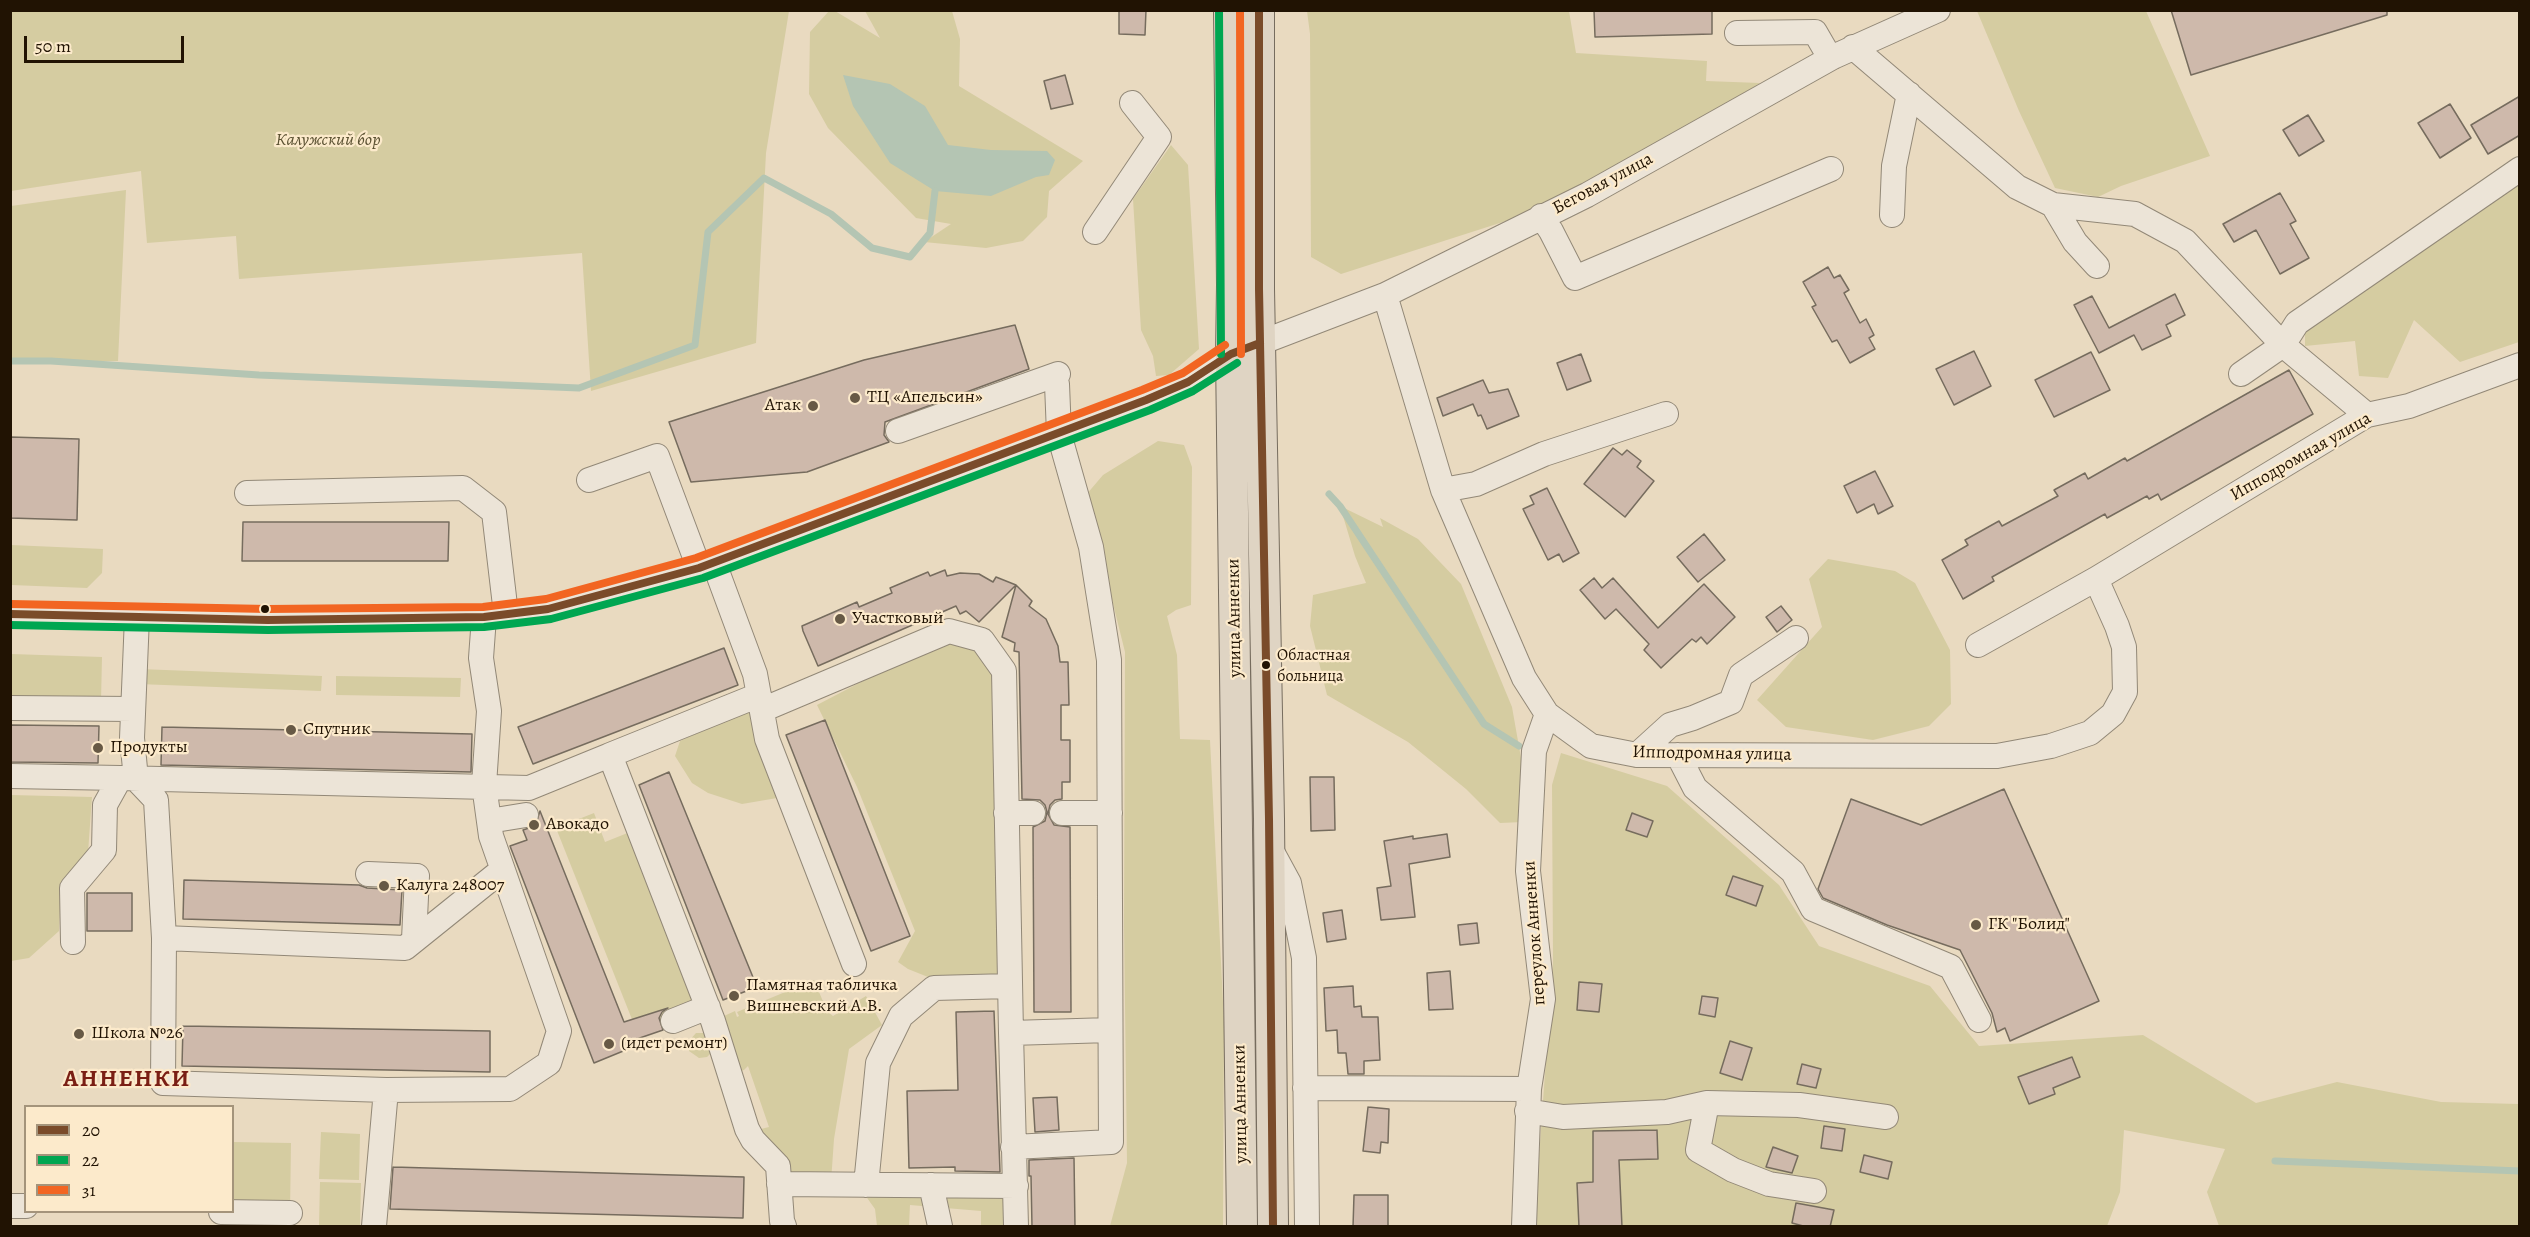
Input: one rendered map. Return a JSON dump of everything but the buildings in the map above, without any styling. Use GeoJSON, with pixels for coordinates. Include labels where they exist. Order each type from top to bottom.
{"type":"FeatureCollection","features":[{"type":"Feature","properties":{"kind":"main road","name":"улица Анненки"},"geometry":{"type":"LineString","coordinates":[[1229,10],[1242,1227]]}},
{"type":"Feature","properties":{"kind":"main road","name":"улица Анненки"},"geometry":{"type":"LineString","coordinates":[[1258,10],[1260,343],[1269,807],[1272,1227]]}},
{"type":"Feature","properties":{"kind":"street","name":"Беговая улица"},"geometry":{"type":"LineString","coordinates":[[10,614],[268,620],[495,615],[548,609],[707,565],[1059,434],[1188,382],[1231,354],[1384,295],[1587,195],[1843,52],[1938,10]]}},
{"type":"Feature","properties":{"kind":"street"},"geometry":{"type":"LineString","coordinates":[[1737,33],[1815,32],[1826,51],[1843,52],[1909,94],[2017,187],[2053,205],[2135,214],[2185,241],[2283,345],[2367,415]]}},
{"type":"Feature","properties":{"kind":"street"},"geometry":{"type":"LineString","coordinates":[[1892,215],[1894,166],[1909,94]]}},
{"type":"Feature","properties":{"kind":"street"},"geometry":{"type":"LineString","coordinates":[[1095,232],[1159,137],[1132,103]]}},
{"type":"Feature","properties":{"kind":"street"},"geometry":{"type":"LineString","coordinates":[[1541,216],[1575,278],[1831,169]]}},
{"type":"Feature","properties":{"kind":"street"},"geometry":{"type":"LineString","coordinates":[[2241,374],[2283,345],[2297,323],[2520,169]]}},
{"type":"Feature","properties":{"kind":"street"},"geometry":{"type":"LineString","coordinates":[[2053,205],[2075,242],[2097,266]]}},
{"type":"Feature","properties":{"kind":"street","name":"Ипподромная улица"},"geometry":{"type":"LineString","coordinates":[[1384,295],[1443,490],[1524,678],[1547,714],[1591,746],[1637,755],[1997,756],[2051,746],[2090,733],[2113,714],[2125,692],[2124,647],[2096,579]]}},
{"type":"Feature","properties":{"kind":"street","name":"Ипподромная улица"},"geometry":{"type":"LineString","coordinates":[[1978,645],[2096,579],[2367,415],[2409,406],[2520,365]]}},
{"type":"Feature","properties":{"kind":"street"},"geometry":{"type":"LineString","coordinates":[[898,431],[1057,379],[1059,434],[1091,547],[1109,660],[1111,1142],[1013,1148]]}},
{"type":"Feature","properties":{"kind":"street"},"geometry":{"type":"LineString","coordinates":[[1443,490],[1476,484],[1544,454],[1666,414]]}},
{"type":"Feature","properties":{"kind":"street"},"geometry":{"type":"LineString","coordinates":[[589,480],[657,456],[755,674],[767,739],[854,964]]}},
{"type":"Feature","properties":{"kind":"street"},"geometry":{"type":"LineString","coordinates":[[128,778],[156,800],[164,938],[163,1083],[386,1090],[510,1089],[549,1063],[559,1031],[502,870],[489,821],[484,785],[489,711],[481,658],[495,615],[494,512],[463,488],[247,493]]}},
{"type":"Feature","properties":{"kind":"street"},"geometry":{"type":"LineString","coordinates":[[73,942],[72,888],[104,850],[105,805],[128,778],[137,617]]}},
{"type":"Feature","properties":{"kind":"street"},"geometry":{"type":"LineString","coordinates":[[10,776],[426,786],[484,785],[530,788],[610,755],[949,631],[982,640],[1004,671],[1016,1227]]}},
{"type":"Feature","properties":{"kind":"street"},"geometry":{"type":"LineString","coordinates":[[1637,755],[1670,724],[1693,718],[1731,702],[1742,675],[1796,638]]}},
{"type":"Feature","properties":{"kind":"street"},"geometry":{"type":"LineString","coordinates":[[10,708],[133,709]]}},
{"type":"Feature","properties":{"kind":"street","name":"переулок Анненки"},"geometry":{"type":"LineString","coordinates":[[1524,1227],[1528,1100],[1543,999],[1528,872],[1534,751],[1547,714]]}},
{"type":"Feature","properties":{"kind":"street"},"geometry":{"type":"LineString","coordinates":[[610,755],[708,1007],[747,1130],[753,1140],[778,1166],[780,1225]]}},
{"type":"Feature","properties":{"kind":"street"},"geometry":{"type":"LineString","coordinates":[[1678,755],[1695,788],[1793,872],[1813,909],[1952,967],[1979,1020]]}},
{"type":"Feature","properties":{"kind":"street"},"geometry":{"type":"LineString","coordinates":[[489,821],[527,816],[509,787]]}},
{"type":"Feature","properties":{"kind":"street"},"geometry":{"type":"LineString","coordinates":[[1006,813],[1033,813]]}},
{"type":"Feature","properties":{"kind":"street"},"geometry":{"type":"LineString","coordinates":[[1062,813],[1110,813]]}},
{"type":"Feature","properties":{"kind":"street"},"geometry":{"type":"LineString","coordinates":[[1268,844],[1289,883],[1304,958],[1307,1227]]}},
{"type":"Feature","properties":{"kind":"street"},"geometry":{"type":"LineString","coordinates":[[164,938],[405,948],[502,870]]}},
{"type":"Feature","properties":{"kind":"street"},"geometry":{"type":"LineString","coordinates":[[368,874],[417,876],[414,939]]}},
{"type":"Feature","properties":{"kind":"street"},"geometry":{"type":"LineString","coordinates":[[866,1185],[878,1063],[901,1016],[934,988],[1010,986]]}},
{"type":"Feature","properties":{"kind":"street"},"geometry":{"type":"LineString","coordinates":[[673,1021],[708,1007]]}},
{"type":"Feature","properties":{"kind":"street"},"geometry":{"type":"LineString","coordinates":[[1011,1033],[1110,1030]]}},
{"type":"Feature","properties":{"kind":"street"},"geometry":{"type":"LineString","coordinates":[[1305,1089],[1528,1100],[1563,1117],[1666,1112],[1707,1103],[1799,1105],[1886,1117]]}},
{"type":"Feature","properties":{"kind":"street"},"geometry":{"type":"LineString","coordinates":[[374,1227],[386,1090]]}},
{"type":"Feature","properties":{"kind":"street"},"geometry":{"type":"LineString","coordinates":[[1707,1103],[1698,1150],[1732,1170],[1769,1184],[1814,1191]]}},
{"type":"Feature","properties":{"kind":"street"},"geometry":{"type":"LineString","coordinates":[[779,1185],[1016,1186]]}},
{"type":"Feature","properties":{"kind":"street"},"geometry":{"type":"LineString","coordinates":[[931,1185],[940,1227]]}},
{"type":"Feature","properties":{"kind":"street"},"geometry":{"type":"LineString","coordinates":[[234,1212],[290,1213]]}},
{"type":"Feature","properties":{"kind":"green space","name":"Калужский бор"},"geometry":{"type":"Polygon","coordinates":[[[11,10],[789,11],[766,153],[756,343],[591,391],[582,253],[239,279],[236,236],[147,243],[141,171],[11,191],[11,10]]]}},
{"type":"Feature","properties":{"kind":"green space"},"geometry":{"type":"Polygon","coordinates":[[[829,11],[835,11],[880,38],[865,11],[952,11],[960,39],[959,86],[1083,161],[1049,191],[1047,217],[1023,241],[986,248],[924,242],[951,224],[916,218],[828,128],[809,94],[810,32],[829,11]]]}},
{"type":"Feature","properties":{"kind":"green space"},"geometry":{"type":"Polygon","coordinates":[[[1307,11],[1569,11],[1576,53],[1707,61],[1706,81],[1760,83],[1587,195],[1341,274],[1311,257],[1310,34],[1307,11]]]}},
{"type":"Feature","properties":{"kind":"green space"},"geometry":{"type":"Polygon","coordinates":[[[1977,11],[2146,11],[2210,156],[2121,186],[2098,197],[2055,188],[2019,111],[1977,11]]]}},
{"type":"Feature","properties":{"kind":"green space"},"geometry":{"type":"Polygon","coordinates":[[[1171,145],[1188,165],[1199,349],[1169,375],[1156,376],[1153,356],[1141,330],[1133,199],[1171,145]]]}},
{"type":"Feature","properties":{"kind":"green space"},"geometry":{"type":"Polygon","coordinates":[[[2519,179],[2519,342],[2460,362],[2414,320],[2388,378],[2359,376],[2355,341],[2305,346],[2305,319],[2519,179]]]}},
{"type":"Feature","properties":{"kind":"green space"},"geometry":{"type":"Polygon","coordinates":[[[126,190],[118,361],[11,361],[11,206],[126,190]]]}},
{"type":"Feature","properties":{"kind":"green space"},"geometry":{"type":"Polygon","coordinates":[[[1158,441],[1184,445],[1192,467],[1191,605],[1167,616],[1177,655],[1180,739],[1210,740],[1224,1023],[1223,1226],[1110,1226],[1127,1163],[1124,925],[1125,652],[1086,495],[1103,475],[1158,441]]]}},
{"type":"Feature","properties":{"kind":"green space"},"geometry":{"type":"Polygon","coordinates":[[[1340,506],[1383,527],[1380,518],[1418,539],[1461,584],[1512,707],[1521,758],[1523,822],[1500,823],[1466,789],[1408,742],[1327,695],[1310,626],[1313,595],[1366,583],[1340,506]]]}},
{"type":"Feature","properties":{"kind":"green space"},"geometry":{"type":"Polygon","coordinates":[[[11,545],[103,549],[102,573],[87,588],[11,585],[11,545]]]}},
{"type":"Feature","properties":{"kind":"green space"},"geometry":{"type":"Polygon","coordinates":[[[1828,559],[1895,571],[1915,583],[1950,650],[1951,704],[1929,726],[1873,740],[1786,727],[1757,700],[1822,627],[1809,579],[1828,559]]]}},
{"type":"Feature","properties":{"kind":"green space"},"geometry":{"type":"Polygon","coordinates":[[[947,637],[978,644],[994,673],[1004,980],[938,981],[908,969],[898,962],[915,931],[857,787],[817,705],[947,637]]]}},
{"type":"Feature","properties":{"kind":"green space"},"geometry":{"type":"Polygon","coordinates":[[[11,654],[102,657],[101,701],[11,699],[11,654]]]}},
{"type":"Feature","properties":{"kind":"green space"},"geometry":{"type":"Polygon","coordinates":[[[139,669],[322,676],[321,691],[138,684],[139,669]]]}},
{"type":"Feature","properties":{"kind":"green space"},"geometry":{"type":"Polygon","coordinates":[[[336,676],[461,678],[460,697],[336,695],[336,676]]]}},
{"type":"Feature","properties":{"kind":"green space"},"geometry":{"type":"Polygon","coordinates":[[[750,709],[783,797],[742,804],[708,793],[692,783],[675,756],[680,741],[750,709]]]}},
{"type":"Feature","properties":{"kind":"green space"},"geometry":{"type":"Polygon","coordinates":[[[1561,753],[1667,786],[1779,885],[1819,946],[1930,986],[1979,1046],[2143,1035],[2256,1103],[2337,1082],[2441,1102],[2519,1104],[2519,1226],[2219,1226],[2207,1192],[2225,1149],[2124,1130],[2120,1192],[2107,1226],[1534,1226],[1553,962],[1552,785],[1561,753]]]}},
{"type":"Feature","properties":{"kind":"green space"},"geometry":{"type":"Polygon","coordinates":[[[11,795],[92,797],[88,853],[61,889],[59,931],[29,958],[11,961],[11,795]]]}},
{"type":"Feature","properties":{"kind":"green space"},"geometry":{"type":"Polygon","coordinates":[[[594,813],[605,842],[630,832],[700,1012],[639,1037],[556,828],[594,813]]]}},
{"type":"Feature","properties":{"kind":"green space"},"geometry":{"type":"Polygon","coordinates":[[[814,980],[827,1011],[833,1016],[866,996],[882,1025],[849,1049],[834,1139],[831,1182],[782,1182],[753,1131],[769,1127],[748,1066],[744,1070],[729,1074],[713,1021],[735,1011],[737,1017],[739,1016],[737,1012],[814,980]]]}},
{"type":"Feature","properties":{"kind":"green space"},"geometry":{"type":"Polygon","coordinates":[[[696,1033],[705,1033],[713,1051],[707,1057],[699,1058],[689,1051],[688,1042],[696,1033]]]}},
{"type":"Feature","properties":{"kind":"green space"},"geometry":{"type":"Polygon","coordinates":[[[321,1132],[360,1134],[359,1180],[319,1179],[321,1132]]]}},
{"type":"Feature","properties":{"kind":"green space"},"geometry":{"type":"Polygon","coordinates":[[[234,1142],[291,1143],[290,1213],[234,1212],[234,1142]]]}},
{"type":"Feature","properties":{"kind":"green space"},"geometry":{"type":"Polygon","coordinates":[[[320,1182],[361,1183],[360,1226],[319,1226],[320,1182]]]}},
{"type":"Feature","properties":{"kind":"green space"},"geometry":{"type":"Polygon","coordinates":[[[1016,1186],[1016,1226],[981,1226],[981,1211],[910,1205],[909,1226],[877,1226],[875,1209],[865,1195],[1016,1186]]]}},
{"type":"Feature","properties":{"kind":"shaded area"},"geometry":{"type":"Polygon","coordinates":[[[843,75],[890,84],[925,106],[948,145],[991,150],[1047,151],[1055,160],[1049,175],[1036,177],[991,196],[935,191],[890,163],[853,106],[843,75]]]}},
{"type":"Feature","properties":{"kind":"waterway"},"geometry":{"type":"LineString","coordinates":[[10,361],[51,361],[259,375],[579,388],[695,345],[708,232],[764,178],[831,214],[872,248],[910,257],[930,233],[935,191]]}},
{"type":"Feature","properties":{"kind":"waterway"},"geometry":{"type":"LineString","coordinates":[[1329,494],[1340,506],[1484,724],[1519,746]]}},
{"type":"Feature","properties":{"kind":"waterway"},"geometry":{"type":"LineString","coordinates":[[2275,1161],[2520,1171]]}},
{"type":"Feature","properties":{"kind":"transit line","name":"22"},"geometry":{"type":"LineString","coordinates":[[1219,10],[1221,354]]}},
{"type":"Feature","properties":{"kind":"transit line","name":"31"},"geometry":{"type":"LineString","coordinates":[[1240,10],[1241,354]]}},
{"type":"Feature","properties":{"kind":"transit line","name":"20"},"geometry":{"type":"LineString","coordinates":[[1259,10],[1259,289],[1269,819],[1273,1226]]}},
{"type":"Feature","properties":{"kind":"transit line","name":"20"},"geometry":{"type":"LineString","coordinates":[[10,614],[268,620],[484,617],[548,609],[699,568],[1146,400],[1188,382],[1231,354],[1260,343]]}},
{"type":"Feature","properties":{"kind":"transit line","name":"31"},"geometry":{"type":"LineString","coordinates":[[10,604],[268,609],[483,607],[546,599],[696,558],[1142,390],[1183,373],[1225,345]]}},
{"type":"Feature","properties":{"kind":"transit line","name":"22"},"geometry":{"type":"LineString","coordinates":[[10,625],[268,630],[484,627],[551,619],[703,578],[1150,410],[1193,391],[1237,363]]}},
{"type":"Feature","properties":{"kind":"place","name":"ТЦ «Апельсин»"},"geometry":{"type":"Point","coordinates":[855,398]}},
{"type":"Feature","properties":{"kind":"place","name":"Атак"},"geometry":{"type":"Point","coordinates":[813,406]}},
{"type":"Feature","properties":{"kind":"place","name":"Участковый"},"geometry":{"type":"Point","coordinates":[840,619]}},
{"type":"Feature","properties":{"kind":"place","name":"Областная больница"},"geometry":{"type":"Point","coordinates":[1266,665]}},
{"type":"Feature","properties":{"kind":"place","name":"Спутник"},"geometry":{"type":"Point","coordinates":[291,730]}},
{"type":"Feature","properties":{"kind":"place","name":"Продукты"},"geometry":{"type":"Point","coordinates":[98,748]}},
{"type":"Feature","properties":{"kind":"place","name":"Авокадо"},"geometry":{"type":"Point","coordinates":[534,825]}},
{"type":"Feature","properties":{"kind":"place","name":"Калуга 248007"},"geometry":{"type":"Point","coordinates":[384,886]}},
{"type":"Feature","properties":{"kind":"place","name":"ГК \"Болид\""},"geometry":{"type":"Point","coordinates":[1976,925]}},
{"type":"Feature","properties":{"kind":"place","name":"Памятная табличка Вишневский А.В."},"geometry":{"type":"Point","coordinates":[734,996]}},
{"type":"Feature","properties":{"kind":"place","name":"Школа №26"},"geometry":{"type":"Point","coordinates":[79,1034]}},
{"type":"Feature","properties":{"kind":"place","name":"(идет ремонт)"},"geometry":{"type":"Point","coordinates":[609,1044]}},
{"type":"Feature","properties":{"kind":"district","name":"АННЕНКИ"},"geometry":{"type":"Point","coordinates":[127,1080]}}]}
